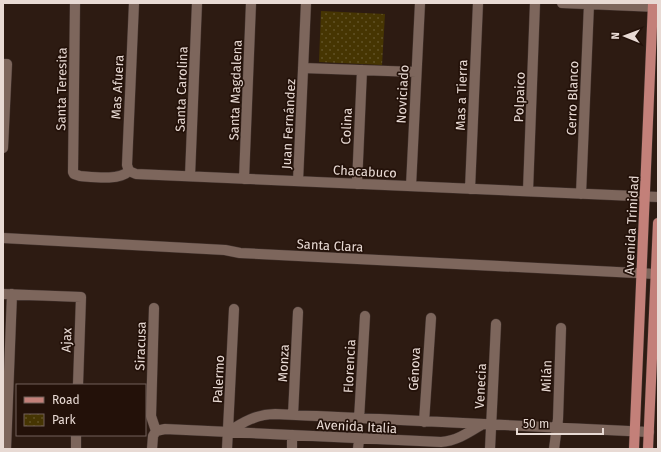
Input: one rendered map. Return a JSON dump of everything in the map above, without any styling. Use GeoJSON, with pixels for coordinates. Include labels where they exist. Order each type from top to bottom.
{"type":"FeatureCollection","features":[{"type":"Feature","properties":{"kind":"main road","name":"Avenida Trinidad"},"geometry":{"type":"LineString","coordinates":[[634,449],[655,6]]}},
{"type":"Feature","properties":{"kind":"main road","name":"Avenida Trinidad"},"geometry":{"type":"LineString","coordinates":[[648,449],[656,314],[658,223]]}},
{"type":"Feature","properties":{"kind":"street","name":"Santa Teresita"},"geometry":{"type":"LineString","coordinates":[[74,174],[72,170],[75,3]]}},
{"type":"Feature","properties":{"kind":"street","name":"Mas Afuera"},"geometry":{"type":"LineString","coordinates":[[129,171],[127,165],[134,3]]}},
{"type":"Feature","properties":{"kind":"street","name":"Santa Carolina"},"geometry":{"type":"LineString","coordinates":[[190,176],[197,3]]}},
{"type":"Feature","properties":{"kind":"street","name":"Santa Magdalena"},"geometry":{"type":"LineString","coordinates":[[244,179],[251,3]]}},
{"type":"Feature","properties":{"kind":"street","name":"Juan Fernández"},"geometry":{"type":"LineString","coordinates":[[298,181],[306,3]]}},
{"type":"Feature","properties":{"kind":"street","name":"Noviciado"},"geometry":{"type":"LineString","coordinates":[[411,186],[420,3]]}},
{"type":"Feature","properties":{"kind":"street","name":"Mas a Tierra"},"geometry":{"type":"LineString","coordinates":[[470,189],[478,3]]}},
{"type":"Feature","properties":{"kind":"street","name":"Polpaico"},"geometry":{"type":"LineString","coordinates":[[528,191],[535,3]]}},
{"type":"Feature","properties":{"kind":"street"},"geometry":{"type":"LineString","coordinates":[[562,3],[655,6]]}},
{"type":"Feature","properties":{"kind":"street","name":"Cerro Blanco"},"geometry":{"type":"LineString","coordinates":[[581,194],[589,4]]}},
{"type":"Feature","properties":{"kind":"street"},"geometry":{"type":"LineString","coordinates":[[3,148],[5,64]]}},
{"type":"Feature","properties":{"kind":"street","name":"Juan Fernández"},"geometry":{"type":"LineString","coordinates":[[303,68],[416,72]]}},
{"type":"Feature","properties":{"kind":"street","name":"Colina"},"geometry":{"type":"LineString","coordinates":[[357,184],[362,70]]}},
{"type":"Feature","properties":{"kind":"street","name":"Chacabuco"},"geometry":{"type":"LineString","coordinates":[[74,174],[80,176],[116,177],[124,175],[129,171],[136,174],[658,197]]}},
{"type":"Feature","properties":{"kind":"street","name":"Santa Clara"},"geometry":{"type":"LineString","coordinates":[[3,238],[225,250],[240,253],[656,274]]}},
{"type":"Feature","properties":{"kind":"street"},"geometry":{"type":"LineString","coordinates":[[6,449],[8,294]]}},
{"type":"Feature","properties":{"kind":"street","name":"Ajax"},"geometry":{"type":"LineString","coordinates":[[8,294],[81,297],[78,384]]}},
{"type":"Feature","properties":{"kind":"street","name":"Siracusa"},"geometry":{"type":"LineString","coordinates":[[154,308],[150,410],[152,422],[156,431]]}},
{"type":"Feature","properties":{"kind":"street","name":"Palermo"},"geometry":{"type":"LineString","coordinates":[[227,449],[234,309]]}},
{"type":"Feature","properties":{"kind":"street","name":"Monza"},"geometry":{"type":"LineString","coordinates":[[293,415],[298,312]]}},
{"type":"Feature","properties":{"kind":"street"},"geometry":{"type":"LineString","coordinates":[[640,313],[656,314]]}},
{"type":"Feature","properties":{"kind":"street","name":"Florencia"},"geometry":{"type":"LineString","coordinates":[[359,419],[365,316]]}},
{"type":"Feature","properties":{"kind":"street","name":"Génova"},"geometry":{"type":"LineString","coordinates":[[424,422],[431,318]]}},
{"type":"Feature","properties":{"kind":"street","name":"Venecia"},"geometry":{"type":"LineString","coordinates":[[490,449],[486,425],[496,324]]}},
{"type":"Feature","properties":{"kind":"street","name":"Milán"},"geometry":{"type":"LineString","coordinates":[[554,449],[561,328]]}},
{"type":"Feature","properties":{"kind":"street","name":"Avenida Italia"},"geometry":{"type":"LineString","coordinates":[[228,432],[247,420],[267,414],[649,432]]}},
{"type":"Feature","properties":{"kind":"street","name":"Avenida Italia"},"geometry":{"type":"LineString","coordinates":[[156,431],[165,429],[292,435],[358,444],[424,445],[453,440],[486,425]]}},
{"type":"Feature","properties":{"kind":"street"},"geometry":{"type":"LineString","coordinates":[[152,449],[153,436],[156,431]]}},
{"type":"Feature","properties":{"kind":"street"},"geometry":{"type":"LineString","coordinates":[[292,435],[292,449]]}},
{"type":"Feature","properties":{"kind":"street"},"geometry":{"type":"LineString","coordinates":[[76,436],[76,449]]}},
{"type":"Feature","properties":{"kind":"green space"},"geometry":{"type":"Polygon","coordinates":[[[321,11],[385,14],[382,65],[319,62],[321,11]]]}}]}
